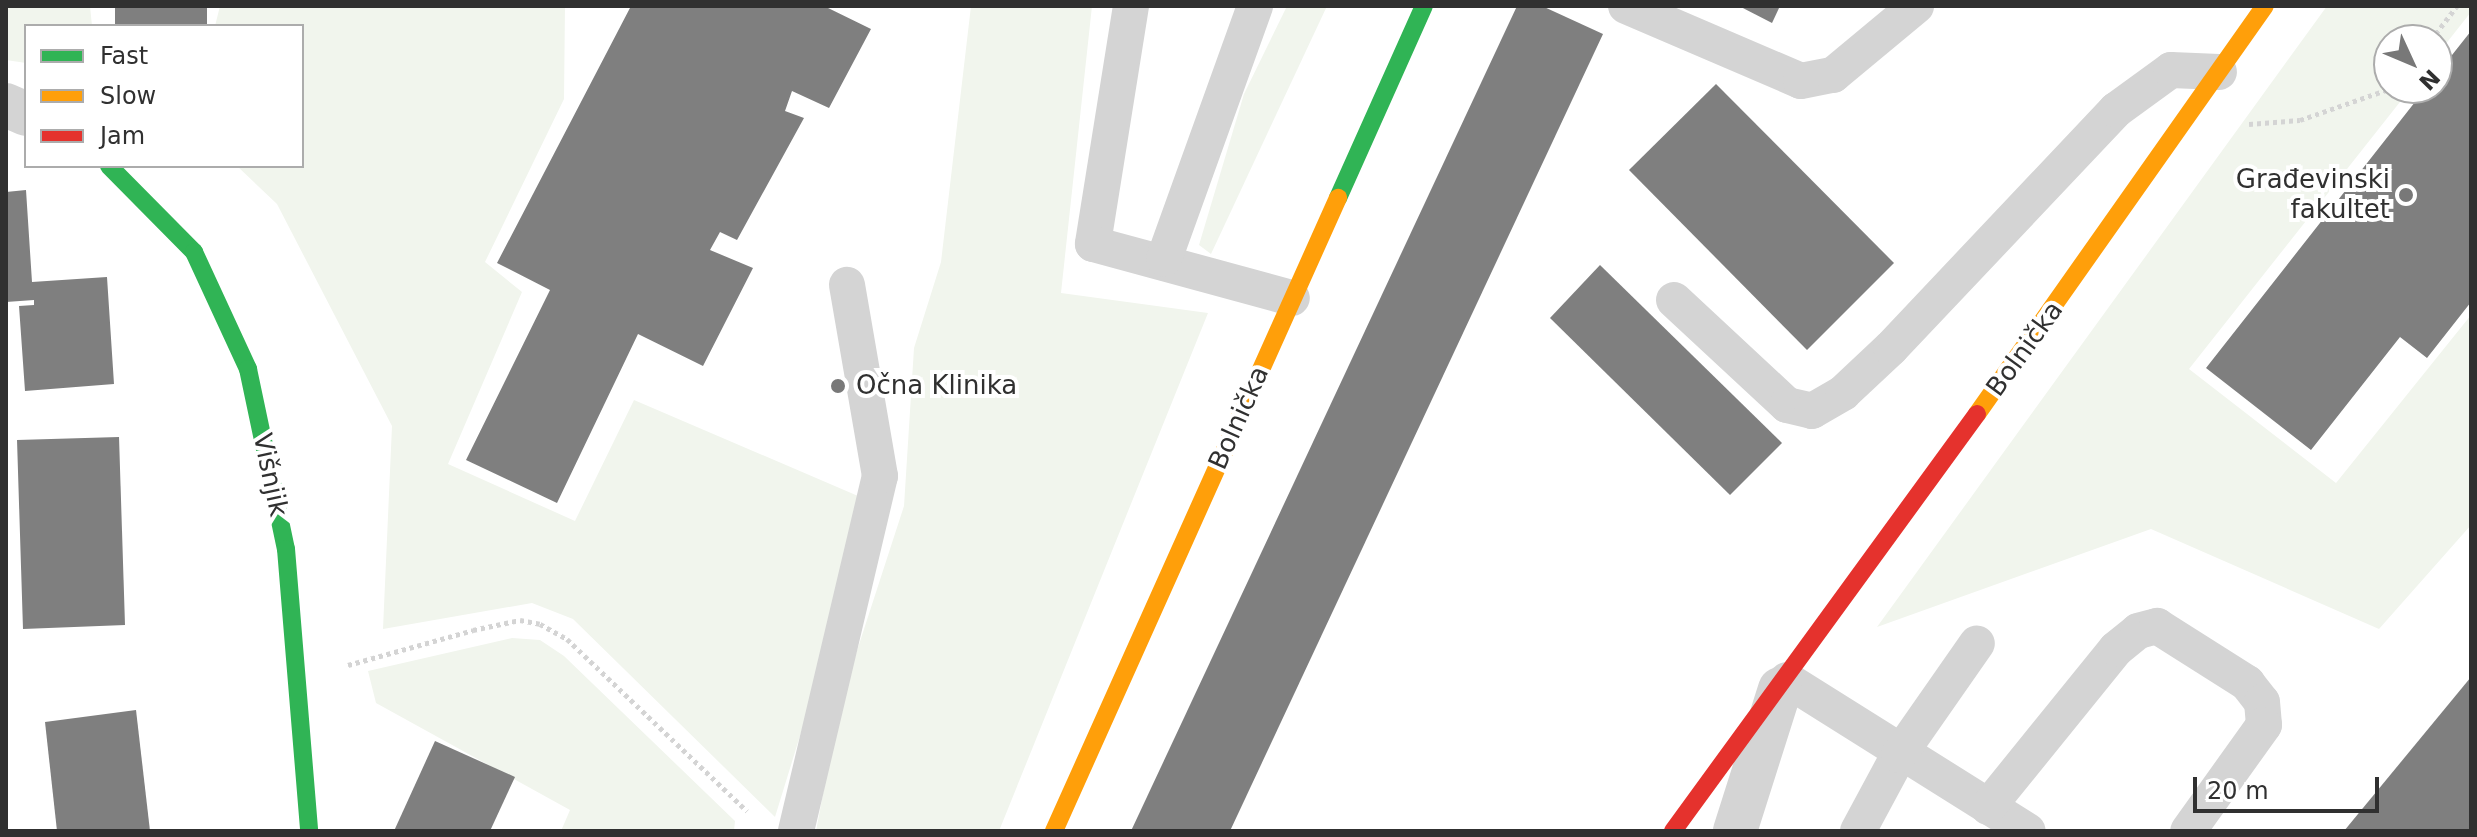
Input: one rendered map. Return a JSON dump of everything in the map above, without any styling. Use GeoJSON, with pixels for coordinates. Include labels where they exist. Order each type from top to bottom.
{"type":"FeatureCollection","features":[{"type":"Feature","properties":{"kind":"street","name":"Bolnička"},"geometry":{"type":"LineString","coordinates":[[1054,831],[1424,6]]}},
{"type":"Feature","properties":{"kind":"street","name":"Bolnička"},"geometry":{"type":"LineString","coordinates":[[1673,831],[1783,684],[2181,129],[2265,6]]}},
{"type":"Feature","properties":{"kind":"street","name":"Višnjik"},"geometry":{"type":"LineString","coordinates":[[111,168],[194,252],[248,369],[286,549],[309,831]]}},
{"type":"Feature","properties":{"kind":"street","name":"Bolnička"},"geometry":{"type":"LineString","coordinates":[[1735,831],[1783,684]]}},
{"type":"Feature","properties":{"kind":"lane"},"geometry":{"type":"LineString","coordinates":[[1131,6],[1093,244],[1164,259],[1292,298]]}},
{"type":"Feature","properties":{"kind":"lane"},"geometry":{"type":"LineString","coordinates":[[1164,259],[1255,6]]}},
{"type":"Feature","properties":{"kind":"lane"},"geometry":{"type":"LineString","coordinates":[[1626,6],[1801,81],[1833,75],[1916,6]]}},
{"type":"Feature","properties":{"kind":"lane"},"geometry":{"type":"LineString","coordinates":[[1674,300],[1787,405],[1812,411],[1843,393],[1891,348],[2116,110],[2171,70],[2219,72]]}},
{"type":"Feature","properties":{"kind":"lane"},"geometry":{"type":"LineString","coordinates":[[796,831],[880,476],[847,285]]}},
{"type":"Feature","properties":{"kind":"lane"},"geometry":{"type":"LineString","coordinates":[[1988,807],[2116,649],[2138,631],[2157,626],[2247,683],[2262,702],[2264,725],[2188,831]]}},
{"type":"Feature","properties":{"kind":"lane"},"geometry":{"type":"LineString","coordinates":[[1858,831],[1899,755],[1977,643]]}},
{"type":"Feature","properties":{"kind":"lane"},"geometry":{"type":"LineString","coordinates":[[1783,684],[2028,831]]}},
{"type":"Feature","properties":{"kind":"path"},"geometry":{"type":"LineString","coordinates":[[2443,24],[2457,6]]}},
{"type":"Feature","properties":{"kind":"path"},"geometry":{"type":"LineString","coordinates":[[2181,129],[2300,120],[2373,95]]}},
{"type":"Feature","properties":{"kind":"path"},"geometry":{"type":"LineString","coordinates":[[297,679],[473,630],[520,620],[540,624],[567,639],[744,807]]}},
{"type":"Feature","properties":{"kind":"shaded area"},"geometry":{"type":"Polygon","coordinates":[[[6,6],[90,6],[92,24],[24,24],[24,63],[6,60],[6,6]]]}},
{"type":"Feature","properties":{"kind":"shaded area"},"geometry":{"type":"Polygon","coordinates":[[[220,6],[565,6],[564,99],[485,262],[522,292],[448,464],[575,521],[634,400],[872,502],[775,817],[573,619],[532,603],[383,629],[392,426],[277,204],[239,168],[304,168],[304,24],[216,24],[220,6]]]}},
{"type":"Feature","properties":{"kind":"shaded area"},"geometry":{"type":"Polygon","coordinates":[[[971,6],[1092,6],[1061,293],[1208,313],[999,831],[816,831],[840,703],[904,506],[914,348],[941,262],[971,6]]]}},
{"type":"Feature","properties":{"kind":"shaded area"},"geometry":{"type":"Polygon","coordinates":[[[1287,6],[1327,6],[1211,254],[1199,245],[1244,94],[1287,6]]]}},
{"type":"Feature","properties":{"kind":"shaded area"},"geometry":{"type":"Polygon","coordinates":[[[2327,6],[2471,6],[2471,12],[2453,35],[2453,24],[2373,24],[2373,104],[2398,104],[2189,369],[2336,483],[2471,315],[2471,525],[2379,629],[2151,529],[1877,627],[2327,6]]]}},
{"type":"Feature","properties":{"kind":"shaded area"},"geometry":{"type":"Polygon","coordinates":[[[512,638],[540,640],[564,656],[735,821],[734,831],[561,831],[570,810],[376,703],[368,671],[512,638]]]}},
{"type":"Feature","properties":{"kind":"building"},"geometry":{"type":"Polygon","coordinates":[[[115,6],[207,6],[207,24],[115,24],[115,6]]]}},
{"type":"Feature","properties":{"kind":"building"},"geometry":{"type":"Polygon","coordinates":[[[631,6],[824,6],[871,29],[829,108],[792,91],[785,111],[804,118],[737,240],[720,232],[710,250],[753,268],[703,366],[638,334],[557,503],[466,460],[550,290],[497,263],[631,6]]]}},
{"type":"Feature","properties":{"kind":"building"},"geometry":{"type":"Polygon","coordinates":[[[1517,6],[1542,6],[1603,34],[1230,831],[1131,831],[1517,6]]]}},
{"type":"Feature","properties":{"kind":"building"},"geometry":{"type":"Polygon","coordinates":[[[1739,6],[1780,6],[1772,23],[1739,6]]]}},
{"type":"Feature","properties":{"kind":"building","name":"Građevinski fakultet"},"geometry":{"type":"Polygon","coordinates":[[[2471,31],[2471,302],[2427,358],[2400,337],[2311,450],[2206,368],[2413,104],[2453,104],[2453,54],[2471,31]]]}},
{"type":"Feature","properties":{"kind":"building"},"geometry":{"type":"Polygon","coordinates":[[[1716,84],[1894,263],[1807,350],[1629,170],[1716,84]]]}},
{"type":"Feature","properties":{"kind":"building"},"geometry":{"type":"Polygon","coordinates":[[[26,190],[32,282],[107,277],[114,384],[25,391],[19,306],[34,305],[34,300],[6,302],[6,192],[26,190]]]}},
{"type":"Feature","properties":{"kind":"building"},"geometry":{"type":"Polygon","coordinates":[[[1600,265],[1782,443],[1730,495],[1550,318],[1600,265]]]}},
{"type":"Feature","properties":{"kind":"building"},"geometry":{"type":"Polygon","coordinates":[[[119,437],[125,625],[23,629],[17,440],[119,437]]]}},
{"type":"Feature","properties":{"kind":"building"},"geometry":{"type":"Polygon","coordinates":[[[2471,677],[2471,831],[2344,831],[2471,677]]]}},
{"type":"Feature","properties":{"kind":"building"},"geometry":{"type":"Polygon","coordinates":[[[136,710],[150,831],[57,831],[45,722],[136,710]]]}},
{"type":"Feature","properties":{"kind":"building"},"geometry":{"type":"Polygon","coordinates":[[[435,741],[515,777],[490,831],[394,831],[435,741]]]}},
{"type":"Feature","properties":{"kind":"traffic: fast"},"geometry":{"type":"LineString","coordinates":[[1338,198],[1424,6]]}},
{"type":"Feature","properties":{"kind":"traffic: fast"},"geometry":{"type":"LineString","coordinates":[[111,168],[194,252],[248,369],[286,549],[309,831]]}},
{"type":"Feature","properties":{"kind":"traffic: slow"},"geometry":{"type":"LineString","coordinates":[[1977,414],[2265,6]]}},
{"type":"Feature","properties":{"kind":"traffic: slow"},"geometry":{"type":"LineString","coordinates":[[1054,831],[1338,198]]}},
{"type":"Feature","properties":{"kind":"traffic: jam"},"geometry":{"type":"LineString","coordinates":[[1673,831],[1977,414]]}},
{"type":"Feature","properties":{"kind":"place","name":"Građevinski fakultet"},"geometry":{"type":"Point","coordinates":[2406,195]}},
{"type":"Feature","properties":{"kind":"place","name":"Očna Klinika"},"geometry":{"type":"Point","coordinates":[838,386]}}]}
